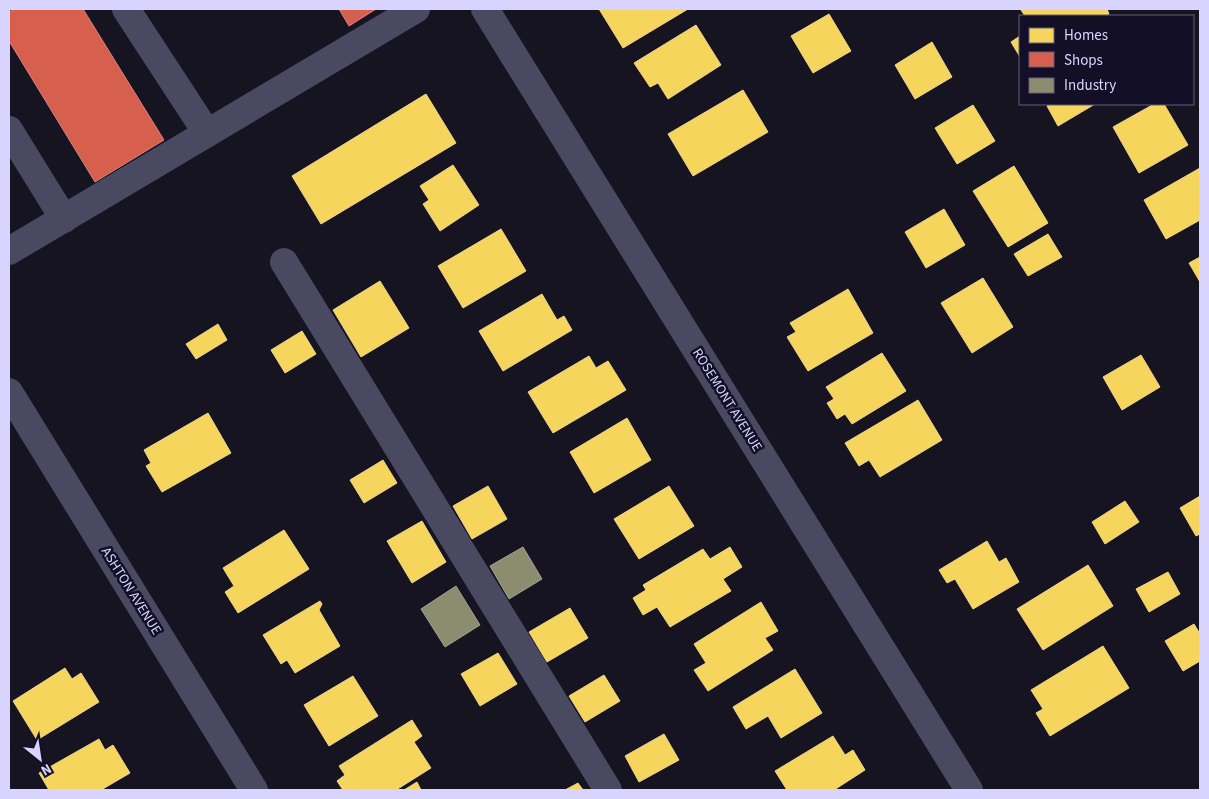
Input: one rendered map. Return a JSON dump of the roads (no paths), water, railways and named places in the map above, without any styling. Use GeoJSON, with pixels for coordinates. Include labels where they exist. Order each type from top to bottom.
{"type":"FeatureCollection","features":[{"type":"Feature","properties":{"kind":"street"},"geometry":{"type":"LineString","coordinates":[[126,9],[207,133]]}},
{"type":"Feature","properties":{"kind":"street"},"geometry":{"type":"LineString","coordinates":[[9,251],[416,9]]}},
{"type":"Feature","properties":{"kind":"street","name":"ROSEMONT AVENUE"},"geometry":{"type":"LineString","coordinates":[[485,9],[969,790]]}},
{"type":"Feature","properties":{"kind":"street"},"geometry":{"type":"LineString","coordinates":[[9,130],[64,219]]}},
{"type":"Feature","properties":{"kind":"street"},"geometry":{"type":"LineString","coordinates":[[284,262],[608,790]]}},
{"type":"Feature","properties":{"kind":"street","name":"ASHTON AVENUE"},"geometry":{"type":"LineString","coordinates":[[9,392],[254,790]]}}]}
